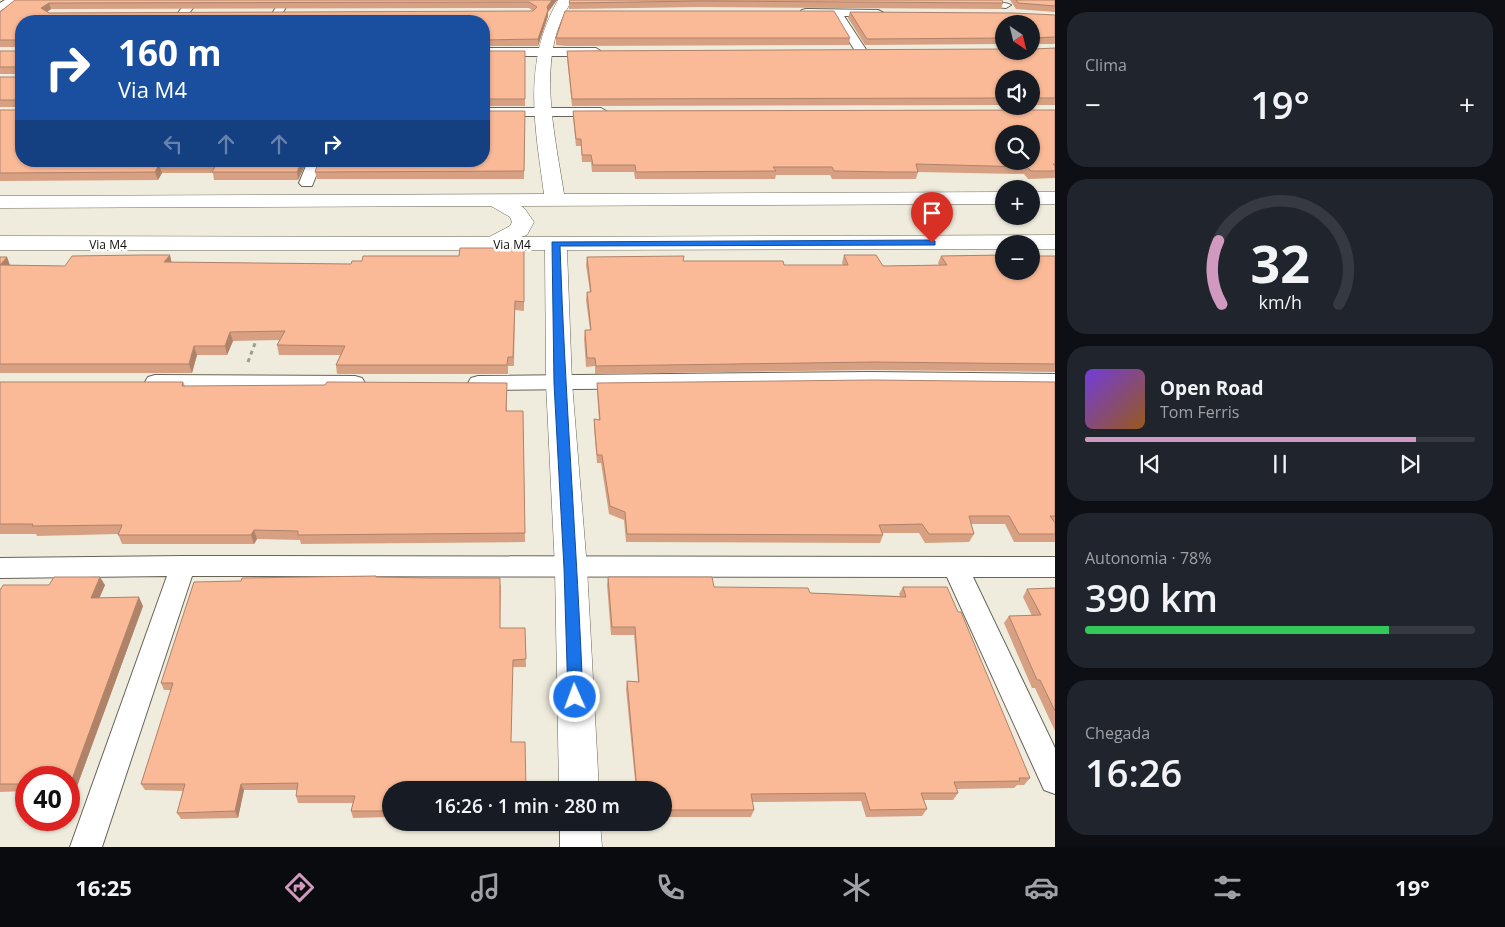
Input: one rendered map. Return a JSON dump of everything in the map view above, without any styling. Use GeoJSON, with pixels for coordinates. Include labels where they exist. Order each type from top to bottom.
{"type":"FeatureCollection","features":[{"type":"Feature","properties":{"kind":"main road"},"geometry":{"type":"LineString","coordinates":[[555,199],[544,112],[544,52],[555,14],[570,7]]}},
{"type":"Feature","properties":{"kind":"main road"},"geometry":{"type":"LineString","coordinates":[[0,202],[995,198]]}},
{"type":"Feature","properties":{"kind":"main road"},"geometry":{"type":"LineString","coordinates":[[1040,198],[1055,198]]}},
{"type":"Feature","properties":{"kind":"main road"},"geometry":{"type":"LineString","coordinates":[[621,199],[590,211],[590,222],[596,233],[607,240],[626,244]]}},
{"type":"Feature","properties":{"kind":"main road"},"geometry":{"type":"LineString","coordinates":[[494,244],[519,230],[523,222],[518,214],[507,205],[495,200]]}},
{"type":"Feature","properties":{"kind":"main road","name":"Via M4"},"geometry":{"type":"LineString","coordinates":[[0,243],[626,244],[1055,242]]}},
{"type":"Feature","properties":{"kind":"main road"},"geometry":{"type":"LineString","coordinates":[[556,244],[559,383],[571,568],[579,781]]}},
{"type":"Feature","properties":{"kind":"main road"},"geometry":{"type":"LineString","coordinates":[[580,831],[581,847]]}},
{"type":"Feature","properties":{"kind":"street"},"geometry":{"type":"LineString","coordinates":[[0,8],[13,0]]}},
{"type":"Feature","properties":{"kind":"street"},"geometry":{"type":"LineString","coordinates":[[194,0],[178,14],[202,14]]}},
{"type":"Feature","properties":{"kind":"street"},"geometry":{"type":"LineString","coordinates":[[277,15],[286,0]]}},
{"type":"Feature","properties":{"kind":"street"},"geometry":{"type":"LineString","coordinates":[[944,0],[1007,6]]}},
{"type":"Feature","properties":{"kind":"street"},"geometry":{"type":"LineString","coordinates":[[962,14],[1007,6]]}},
{"type":"Feature","properties":{"kind":"street"},"geometry":{"type":"LineString","coordinates":[[798,12],[885,13]]}},
{"type":"Feature","properties":{"kind":"street"},"geometry":{"type":"LineString","coordinates":[[837,12],[866,51],[842,51]]}},
{"type":"Feature","properties":{"kind":"street"},"geometry":{"type":"LineString","coordinates":[[490,52],[612,52]]}},
{"type":"Feature","properties":{"kind":"street"},"geometry":{"type":"LineString","coordinates":[[490,112],[612,112]]}},
{"type":"Feature","properties":{"kind":"street"},"geometry":{"type":"LineString","coordinates":[[306,183],[313,167]]}},
{"type":"Feature","properties":{"kind":"street"},"geometry":{"type":"LineString","coordinates":[[460,383],[870,379],[1055,381]]}},
{"type":"Feature","properties":{"kind":"street"},"geometry":{"type":"LineString","coordinates":[[135,382],[370,383]]}},
{"type":"Feature","properties":{"kind":"street"},"geometry":{"type":"LineString","coordinates":[[86,847],[183,566]]}},
{"type":"Feature","properties":{"kind":"street"},"geometry":{"type":"LineString","coordinates":[[0,568],[183,566],[571,568],[1055,567]]}},
{"type":"Feature","properties":{"kind":"street"},"geometry":{"type":"LineString","coordinates":[[955,566],[1055,780]]}},
{"type":"Feature","properties":{"kind":"path"},"geometry":{"type":"LineString","coordinates":[[240,383],[258,336]]}},
{"type":"Feature","properties":{"kind":"building"},"geometry":{"type":"Polygon","coordinates":[[[15,0],[552,0],[547,7],[548,10],[538,39],[490,40],[490,15],[15,15],[15,40],[0,40],[0,12],[15,0]],[[529,2],[49,3],[41,8],[49,13],[533,11],[537,7],[529,2]]]}},
{"type":"Feature","properties":{"kind":"building"},"geometry":{"type":"Polygon","coordinates":[[[570,0],[1002,0],[1003,3],[701,1],[569,3],[570,0]]]}},
{"type":"Feature","properties":{"kind":"building"},"geometry":{"type":"Polygon","coordinates":[[[1016,0],[1055,0],[1055,6],[1018,3],[1016,0]]]}},
{"type":"Feature","properties":{"kind":"building"},"geometry":{"type":"Polygon","coordinates":[[[565,11],[834,11],[850,38],[556,38],[565,11]]]}},
{"type":"Feature","properties":{"kind":"building"},"geometry":{"type":"Polygon","coordinates":[[[850,12],[1055,15],[1055,37],[1040,38],[1040,15],[995,15],[995,38],[867,39],[850,12]]]}},
{"type":"Feature","properties":{"kind":"building"},"geometry":{"type":"Polygon","coordinates":[[[1055,48],[1055,98],[1040,98],[1040,70],[995,70],[995,98],[572,99],[567,51],[995,49],[995,60],[1040,60],[1040,49],[1055,48]]]}},
{"type":"Feature","properties":{"kind":"building"},"geometry":{"type":"Polygon","coordinates":[[[0,51],[15,51],[15,67],[0,67],[0,51]]]}},
{"type":"Feature","properties":{"kind":"building"},"geometry":{"type":"Polygon","coordinates":[[[490,51],[525,51],[525,99],[490,99],[490,51]]]}},
{"type":"Feature","properties":{"kind":"building"},"geometry":{"type":"Polygon","coordinates":[[[0,77],[15,77],[15,100],[0,100],[0,77]]]}},
{"type":"Feature","properties":{"kind":"building"},"geometry":{"type":"Polygon","coordinates":[[[0,110],[15,110],[15,167],[158,167],[155,172],[0,173],[0,110]]]}},
{"type":"Feature","properties":{"kind":"building"},"geometry":{"type":"Polygon","coordinates":[[[995,110],[995,115],[1040,115],[1040,110],[1055,110],[1055,164],[1053,164],[1055,171],[1030,170],[1040,170],[1040,125],[995,125],[995,166],[916,164],[918,172],[834,171],[832,167],[773,167],[776,171],[636,172],[635,165],[593,165],[591,155],[582,155],[581,139],[576,139],[573,111],[995,110]]]}},
{"type":"Feature","properties":{"kind":"building"},"geometry":{"type":"Polygon","coordinates":[[[490,111],[525,111],[524,171],[315,172],[317,167],[490,167],[490,111]]]}},
{"type":"Feature","properties":{"kind":"building"},"geometry":{"type":"Polygon","coordinates":[[[215,167],[299,167],[297,172],[212,172],[215,167]]]}},
{"type":"Feature","properties":{"kind":"building"},"geometry":{"type":"Polygon","coordinates":[[[460,248],[524,248],[524,302],[515,301],[513,357],[508,357],[507,365],[336,365],[345,346],[277,345],[285,331],[230,332],[225,346],[194,346],[189,364],[0,364],[0,265],[65,266],[72,256],[142,255],[170,255],[164,262],[351,264],[352,261],[362,261],[363,256],[459,256],[460,248]]]}},
{"type":"Feature","properties":{"kind":"building"},"geometry":{"type":"Polygon","coordinates":[[[844,255],[876,255],[883,266],[947,265],[941,256],[995,255],[995,280],[1040,280],[1040,256],[1055,256],[1055,364],[873,362],[596,366],[595,358],[587,358],[585,330],[591,330],[587,292],[591,292],[587,257],[684,256],[683,261],[783,261],[784,265],[848,265],[844,255]]]}},
{"type":"Feature","properties":{"kind":"building"},"geometry":{"type":"Polygon","coordinates":[[[0,257],[7,257],[0,265],[0,257]]]}},
{"type":"Feature","properties":{"kind":"building"},"geometry":{"type":"Polygon","coordinates":[[[873,380],[1055,382],[1055,516],[1050,516],[1055,523],[1055,534],[1019,534],[1009,516],[969,516],[974,534],[929,534],[922,524],[879,525],[883,535],[627,534],[625,512],[610,506],[602,455],[597,455],[594,419],[600,420],[597,383],[873,380]]]}},
{"type":"Feature","properties":{"kind":"building"},"geometry":{"type":"Polygon","coordinates":[[[0,382],[183,382],[182,386],[325,385],[327,382],[507,383],[506,411],[523,411],[525,533],[298,535],[298,531],[254,530],[251,535],[118,535],[122,525],[32,526],[33,524],[0,524],[0,382]]]}},
{"type":"Feature","properties":{"kind":"building"},"geometry":{"type":"Polygon","coordinates":[[[376,576],[500,578],[500,628],[525,628],[526,659],[513,660],[511,742],[525,742],[526,781],[382,781],[382,811],[351,811],[355,796],[296,796],[298,783],[241,784],[235,811],[177,813],[185,784],[141,784],[173,683],[161,683],[194,582],[241,581],[242,578],[376,576]]]}},
{"type":"Feature","properties":{"kind":"building"},"geometry":{"type":"Polygon","coordinates":[[[54,577],[100,577],[91,598],[139,597],[77,766],[15,766],[15,784],[0,784],[0,589],[3,585],[49,585],[54,577]]]}},
{"type":"Feature","properties":{"kind":"building"},"geometry":{"type":"Polygon","coordinates":[[[608,577],[712,577],[714,587],[808,588],[810,593],[906,597],[903,587],[947,587],[958,612],[961,612],[1030,778],[1019,778],[1020,781],[954,782],[958,793],[921,793],[927,809],[870,810],[865,793],[751,794],[754,810],[672,810],[672,781],[636,781],[627,681],[639,682],[635,627],[612,627],[608,577]]]}},
{"type":"Feature","properties":{"kind":"building"},"geometry":{"type":"Polygon","coordinates":[[[1055,588],[1055,711],[1040,680],[1037,680],[1009,616],[1041,615],[1027,589],[1055,588]]]}},
{"type":"Feature","properties":{"kind":"route"},"geometry":{"type":"LineString","coordinates":[[575,697],[571,568],[559,383],[556,244],[932,243]]}}]}
